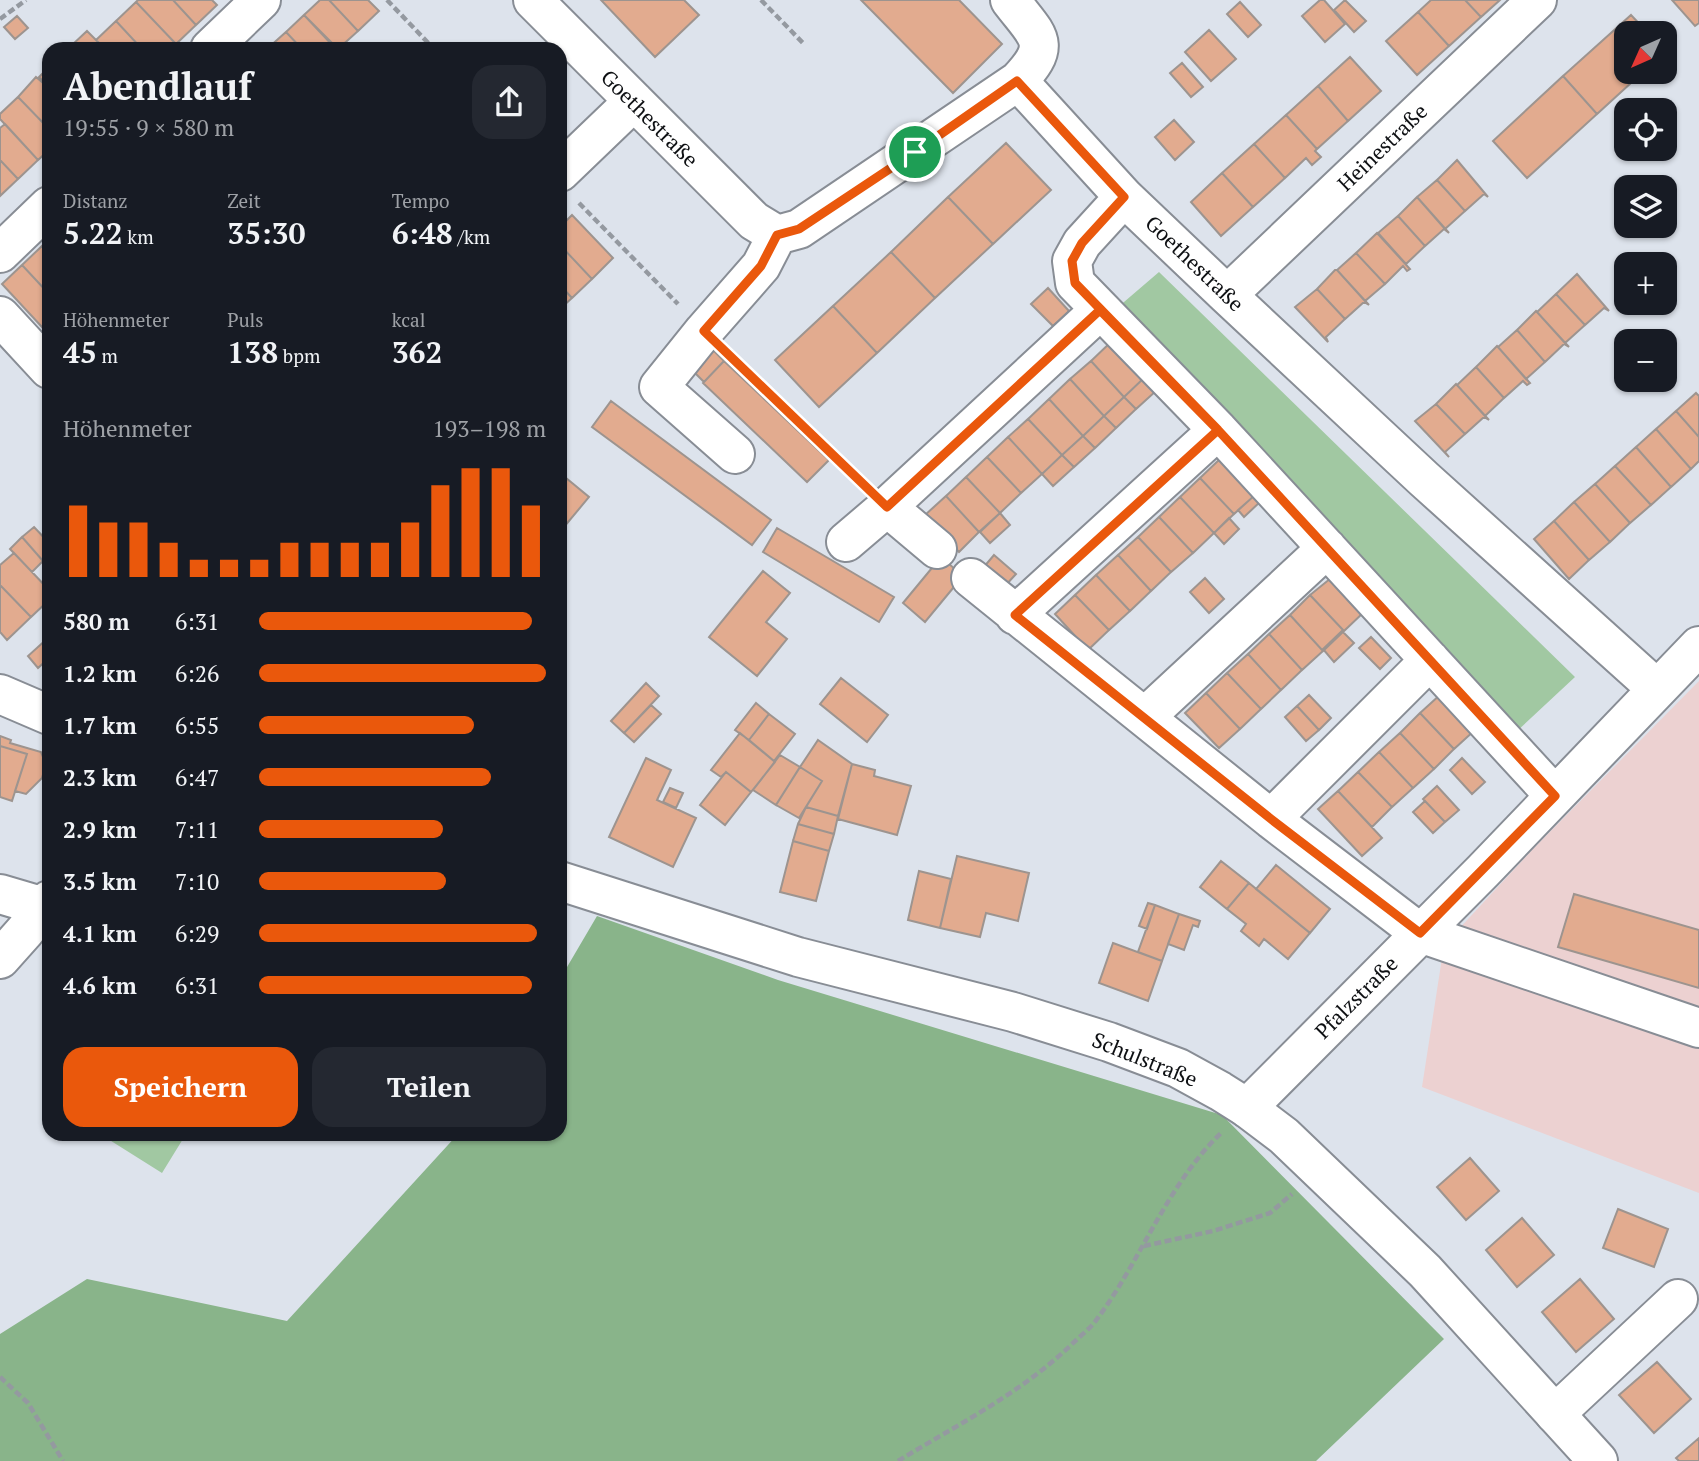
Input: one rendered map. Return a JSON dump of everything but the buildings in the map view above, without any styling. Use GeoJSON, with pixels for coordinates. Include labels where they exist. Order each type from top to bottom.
{"type":"FeatureCollection","features":[{"type":"Feature","properties":{"kind":"street"},"geometry":{"type":"LineString","coordinates":[[217,42],[261,0]]}},
{"type":"Feature","properties":{"kind":"street","name":"Goethestraße"},"geometry":{"type":"LineString","coordinates":[[533,0],[754,221],[777,235]]}},
{"type":"Feature","properties":{"kind":"street"},"geometry":{"type":"LineString","coordinates":[[735,454],[659,387],[761,266],[777,235],[799,229],[1017,81],[1034,64],[1040,51],[1037,36],[1010,0]]}},
{"type":"Feature","properties":{"kind":"street","name":"Heinestraße"},"geometry":{"type":"LineString","coordinates":[[1227,295],[1537,0]]}},
{"type":"Feature","properties":{"kind":"street","name":"Goethestraße"},"geometry":{"type":"LineString","coordinates":[[1017,81],[1124,197],[1227,295],[1424,479],[1657,689]]}},
{"type":"Feature","properties":{"kind":"street"},"geometry":{"type":"LineString","coordinates":[[567,180],[634,101]]}},
{"type":"Feature","properties":{"kind":"street"},"geometry":{"type":"LineString","coordinates":[[1124,197],[1082,243],[1072,261],[1075,283],[1218,430],[1555,796]]}},
{"type":"Feature","properties":{"kind":"street"},"geometry":{"type":"LineString","coordinates":[[0,253],[42,213]]}},
{"type":"Feature","properties":{"kind":"street"},"geometry":{"type":"LineString","coordinates":[[846,542],[1100,310]]}},
{"type":"Feature","properties":{"kind":"street"},"geometry":{"type":"LineString","coordinates":[[0,316],[42,361]]}},
{"type":"Feature","properties":{"kind":"street"},"geometry":{"type":"LineString","coordinates":[[1015,615],[1218,430]]}},
{"type":"Feature","properties":{"kind":"street"},"geometry":{"type":"LineString","coordinates":[[887,507],[937,548]]}},
{"type":"Feature","properties":{"kind":"street"},"geometry":{"type":"LineString","coordinates":[[1144,718],[1327,548]]}},
{"type":"Feature","properties":{"kind":"street"},"geometry":{"type":"LineString","coordinates":[[971,578],[1271,819],[1420,933],[1699,1028]]}},
{"type":"Feature","properties":{"kind":"street","name":"Pfalzstraße"},"geometry":{"type":"LineString","coordinates":[[1247,1108],[1699,646]]}},
{"type":"Feature","properties":{"kind":"street"},"geometry":{"type":"LineString","coordinates":[[1271,819],[1430,660]]}},
{"type":"Feature","properties":{"kind":"street"},"geometry":{"type":"LineString","coordinates":[[0,694],[42,712]]}},
{"type":"Feature","properties":{"kind":"street","name":"Schulstraße"},"geometry":{"type":"LineString","coordinates":[[567,883],[798,957],[1013,1012],[1110,1042],[1178,1068],[1247,1108],[1284,1136],[1321,1170],[1425,1271],[1598,1461]]}},
{"type":"Feature","properties":{"kind":"street"},"geometry":{"type":"LineString","coordinates":[[0,894],[42,902]]}},
{"type":"Feature","properties":{"kind":"street"},"geometry":{"type":"LineString","coordinates":[[0,959],[42,908]]}},
{"type":"Feature","properties":{"kind":"street"},"geometry":{"type":"LineString","coordinates":[[1555,1414],[1678,1300]]}},
{"type":"Feature","properties":{"kind":"path"},"geometry":{"type":"LineString","coordinates":[[0,19],[26,0]]}},
{"type":"Feature","properties":{"kind":"path"},"geometry":{"type":"LineString","coordinates":[[387,0],[427,42]]}},
{"type":"Feature","properties":{"kind":"path"},"geometry":{"type":"LineString","coordinates":[[761,0],[803,43]]}},
{"type":"Feature","properties":{"kind":"path"},"geometry":{"type":"LineString","coordinates":[[567,184],[704,331],[887,507]]}},
{"type":"Feature","properties":{"kind":"path"},"geometry":{"type":"LineString","coordinates":[[898,1461],[1013,1392],[1055,1360],[1093,1324],[1143,1247],[1178,1183],[1205,1149],[1247,1108]]}},
{"type":"Feature","properties":{"kind":"path"},"geometry":{"type":"LineString","coordinates":[[1143,1247],[1213,1231],[1270,1213],[1321,1170]]}},
{"type":"Feature","properties":{"kind":"path"},"geometry":{"type":"LineString","coordinates":[[0,1377],[28,1403],[64,1461]]}},
{"type":"Feature","properties":{"kind":"shaded area"},"geometry":{"type":"Polygon","coordinates":[[[1699,681],[1699,1193],[1422,1087],[1444,945],[1532,850],[1699,681]]]}},
{"type":"Feature","properties":{"kind":"green space"},"geometry":{"type":"Polygon","coordinates":[[[1159,272],[1575,677],[1516,732],[1117,308],[1159,272]]]}},
{"type":"Feature","properties":{"kind":"green space"},"geometry":{"type":"Polygon","coordinates":[[[597,916],[778,980],[1222,1115],[1444,1339],[1316,1461],[0,1461],[0,1334],[87,1279],[287,1321],[452,1141],[567,1141],[567,967],[597,916]]]}},
{"type":"Feature","properties":{"kind":"green space"},"geometry":{"type":"Polygon","coordinates":[[[111,1141],[182,1141],[162,1173],[111,1141]]]}},
{"type":"Feature","properties":{"kind":"route"},"geometry":{"type":"LineString","coordinates":[[915,152],[799,229],[777,235],[761,266],[704,331],[887,507],[1100,310],[1218,430],[1555,796],[1420,933],[1271,819],[1015,615],[1218,430],[1075,283],[1072,261],[1082,243],[1124,197],[1017,81],[915,152]]}}]}
